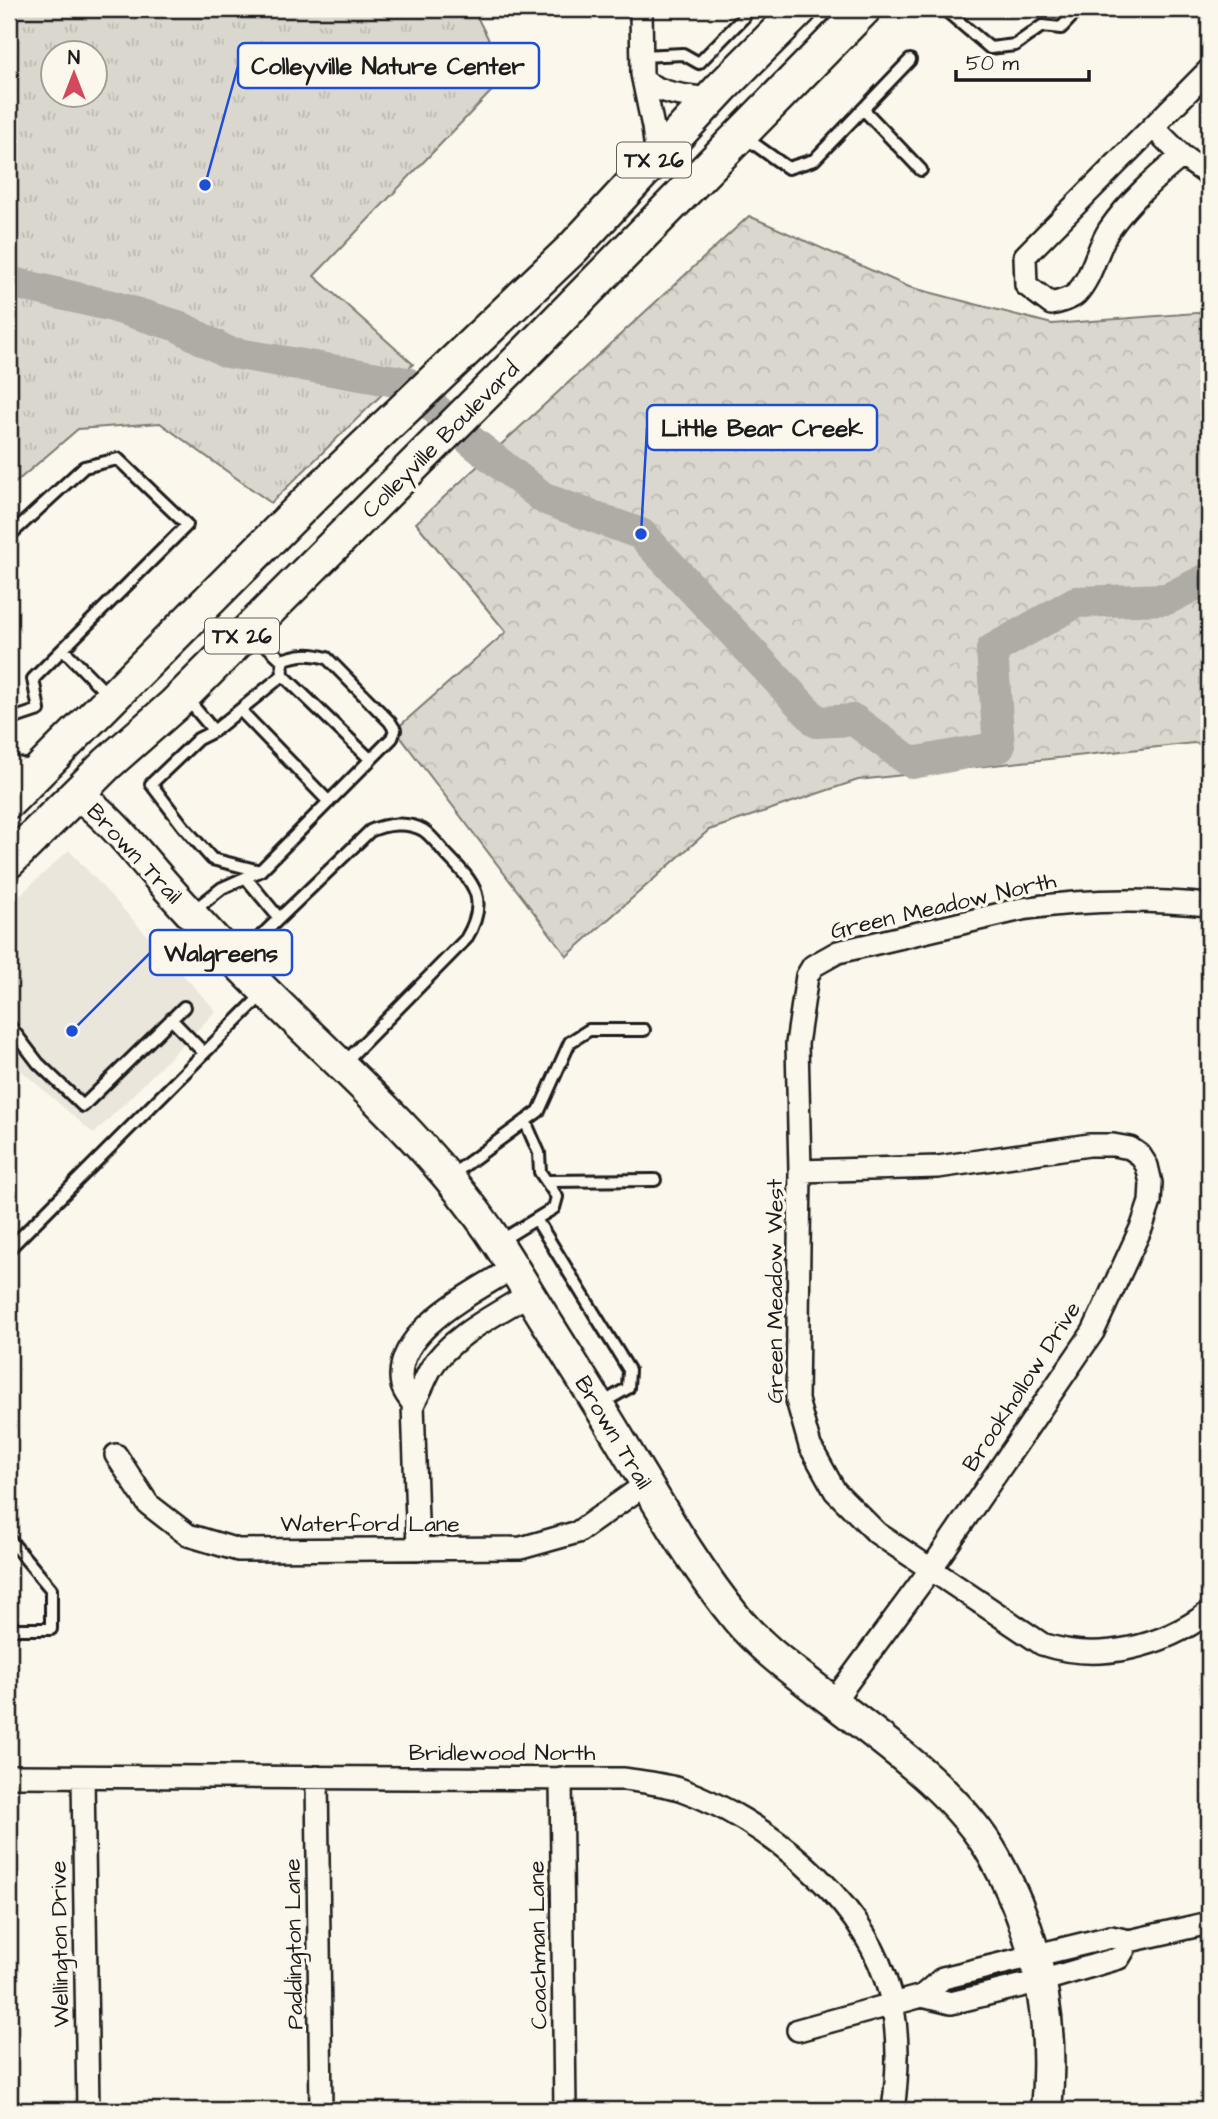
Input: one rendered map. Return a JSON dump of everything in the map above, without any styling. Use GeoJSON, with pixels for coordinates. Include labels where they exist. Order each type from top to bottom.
{"type":"FeatureCollection","features":[{"type":"Feature","properties":{"kind":"main road","name":"Colleyville Boulevard"},"geometry":{"type":"LineString","coordinates":[[9,861],[107,764],[174,705],[343,536],[356,487],[711,99],[800,9]]}},
{"type":"Feature","properties":{"kind":"main road","name":"Colleyville Boulevard"},"geometry":{"type":"LineString","coordinates":[[9,801],[22,770],[111,698],[356,487],[533,346],[864,9]]}},
{"type":"Feature","properties":{"kind":"main road"},"geometry":{"type":"LineString","coordinates":[[22,770],[77,794]]}},
{"type":"Feature","properties":{"kind":"street"},"geometry":{"type":"LineString","coordinates":[[641,9],[642,74],[657,158]]}},
{"type":"Feature","properties":{"kind":"street"},"geometry":{"type":"LineString","coordinates":[[1182,156],[1129,204],[1108,232],[1075,295],[1051,304],[1026,285],[1024,256],[1209,70]]}},
{"type":"Feature","properties":{"kind":"street"},"geometry":{"type":"LineString","coordinates":[[644,81],[657,90],[711,99]]}},
{"type":"Feature","properties":{"kind":"street"},"geometry":{"type":"LineString","coordinates":[[1153,127],[1182,156],[1209,175]]}},
{"type":"Feature","properties":{"kind":"street","name":"Brown Trail"},"geometry":{"type":"LineString","coordinates":[[77,794],[105,815],[235,961],[418,1140],[449,1177],[498,1242],[702,1573],[739,1621],[764,1648],[914,1766],[950,1798],[974,1825],[994,1856],[1020,1907],[1038,1968],[1048,2048],[1046,2110]]}},
{"type":"Feature","properties":{"kind":"street","name":"Green Meadow North"},"geometry":{"type":"LineString","coordinates":[[797,1044],[807,976],[813,966],[838,952],[1053,904],[1163,901],[1209,905]]}},
{"type":"Feature","properties":{"kind":"street","name":"Green Meadow West"},"geometry":{"type":"LineString","coordinates":[[797,1044],[800,1171],[797,1400],[810,1447],[835,1491],[877,1533],[1042,1644],[1060,1650],[1122,1650],[1169,1636],[1191,1626],[1209,1612]]}},
{"type":"Feature","properties":{"kind":"street","name":"Brookhollow Drive"},"geometry":{"type":"LineString","coordinates":[[800,1171],[938,1167],[1090,1145],[1113,1145],[1130,1148],[1140,1155],[1152,1183],[1142,1226],[1093,1332],[931,1569],[832,1702]]}},
{"type":"Feature","properties":{"kind":"street"},"geometry":{"type":"LineString","coordinates":[[418,1549],[412,1404],[402,1386],[402,1367],[409,1344],[437,1316],[514,1267]]}},
{"type":"Feature","properties":{"kind":"street"},"geometry":{"type":"LineString","coordinates":[[412,1404],[431,1368],[453,1342],[529,1294]]}},
{"type":"Feature","properties":{"kind":"street","name":"Waterford Lane"},"geometry":{"type":"LineString","coordinates":[[116,1455],[148,1504],[188,1535],[238,1550],[521,1548],[578,1532],[646,1484]]}},
{"type":"Feature","properties":{"kind":"street","name":"Bridlewood North"},"geometry":{"type":"LineString","coordinates":[[9,1776],[624,1779],[679,1789],[713,1802],[786,1849],[820,1880],[849,1913],[874,1951],[886,1978],[892,2004],[897,2041],[897,2081],[893,2110]]}},
{"type":"Feature","properties":{"kind":"street","name":"Wellington Drive"},"geometry":{"type":"LineString","coordinates":[[83,1777],[88,2110]]}},
{"type":"Feature","properties":{"kind":"street","name":"Paddington Lane"},"geometry":{"type":"LineString","coordinates":[[317,1777],[321,2110]]}},
{"type":"Feature","properties":{"kind":"street","name":"Coachman Lane"},"geometry":{"type":"LineString","coordinates":[[561,1778],[565,2110]]}},
{"type":"Feature","properties":{"kind":"street"},"geometry":{"type":"LineString","coordinates":[[799,2030],[922,1996],[951,2003],[1038,1968],[1119,1958],[1129,1941],[1209,1923]]}},
{"type":"Feature","properties":{"kind":"lane"},"geometry":{"type":"LineString","coordinates":[[642,56],[683,54],[699,62],[744,17],[740,9]]}},
{"type":"Feature","properties":{"kind":"lane"},"geometry":{"type":"LineString","coordinates":[[944,9],[990,48],[1015,45],[1042,26],[1061,28],[1079,9]]}},
{"type":"Feature","properties":{"kind":"lane"},"geometry":{"type":"LineString","coordinates":[[1091,9],[1113,9]]}},
{"type":"Feature","properties":{"kind":"lane"},"geometry":{"type":"LineString","coordinates":[[741,134],[788,168],[814,160],[910,60]]}},
{"type":"Feature","properties":{"kind":"lane"},"geometry":{"type":"LineString","coordinates":[[863,108],[921,170]]}},
{"type":"Feature","properties":{"kind":"lane"},"geometry":{"type":"LineString","coordinates":[[9,536],[84,467],[118,459],[187,525],[33,678],[39,710],[9,720]]}},
{"type":"Feature","properties":{"kind":"lane"},"geometry":{"type":"LineString","coordinates":[[249,629],[282,660],[283,675],[370,759]]}},
{"type":"Feature","properties":{"kind":"lane"},"geometry":{"type":"LineString","coordinates":[[62,649],[111,698]]}},
{"type":"Feature","properties":{"kind":"lane"},"geometry":{"type":"LineString","coordinates":[[191,913],[222,888],[260,871],[392,737],[395,730],[327,658],[314,654],[297,654],[282,660]]}},
{"type":"Feature","properties":{"kind":"lane"},"geometry":{"type":"LineString","coordinates":[[260,871],[212,859],[151,784],[198,739],[214,731],[283,675]]}},
{"type":"Feature","properties":{"kind":"lane"},"geometry":{"type":"LineString","coordinates":[[174,705],[193,706],[214,731]]}},
{"type":"Feature","properties":{"kind":"lane"},"geometry":{"type":"LineString","coordinates":[[240,710],[329,802]]}},
{"type":"Feature","properties":{"kind":"lane"},"geometry":{"type":"LineString","coordinates":[[235,961],[370,831],[382,825],[409,825],[424,830],[470,878],[475,890],[478,913],[475,924],[466,939],[342,1066]]}},
{"type":"Feature","properties":{"kind":"lane"},"geometry":{"type":"LineString","coordinates":[[246,878],[279,918]]}},
{"type":"Feature","properties":{"kind":"lane"},"geometry":{"type":"LineString","coordinates":[[9,1249],[266,991]]}},
{"type":"Feature","properties":{"kind":"lane"},"geometry":{"type":"LineString","coordinates":[[9,1026],[38,1063],[83,1106],[184,1007]]}},
{"type":"Feature","properties":{"kind":"lane"},"geometry":{"type":"LineString","coordinates":[[171,1019],[204,1053]]}},
{"type":"Feature","properties":{"kind":"lane"},"geometry":{"type":"LineString","coordinates":[[449,1177],[539,1111],[570,1042],[589,1030],[644,1030]]}},
{"type":"Feature","properties":{"kind":"lane"},"geometry":{"type":"LineString","coordinates":[[498,1242],[554,1208],[557,1198],[540,1172],[539,1153],[525,1121]]}},
{"type":"Feature","properties":{"kind":"lane"},"geometry":{"type":"LineString","coordinates":[[548,1181],[655,1180]]}},
{"type":"Feature","properties":{"kind":"lane"},"geometry":{"type":"LineString","coordinates":[[536,1219],[629,1370],[628,1388],[598,1406]]}},
{"type":"Feature","properties":{"kind":"lane"},"geometry":{"type":"LineString","coordinates":[[9,1539],[51,1589],[51,1629],[9,1629]]}},
{"type":"Feature","properties":{"kind":"shaded area"},"geometry":{"type":"Polygon","coordinates":[[[69,850],[216,1011],[94,1134],[9,1060],[9,905],[69,850]]]}},
{"type":"Feature","properties":{"kind":"green space"},"geometry":{"type":"Polygon","coordinates":[[[9,9],[367,9],[476,15],[507,75],[314,276],[413,364],[271,503],[160,423],[78,429],[9,488],[9,9]]]}},
{"type":"Feature","properties":{"kind":"green space"},"geometry":{"type":"Polygon","coordinates":[[[749,216],[909,287],[1052,324],[1209,312],[1209,745],[1194,743],[858,780],[709,830],[567,956],[395,730],[506,632],[416,523],[749,216]]]}},
{"type":"Feature","properties":{"kind":"waterway"},"geometry":{"type":"LineString","coordinates":[[9,282],[112,306],[178,326],[227,352],[407,383],[471,441],[545,499],[641,534],[817,722],[854,720],[912,763],[999,747],[992,650],[1076,602],[1167,599],[1209,578]]}},
{"type":"Feature","properties":{"kind":"place","name":"Colleyville Nature Center"},"geometry":{"type":"Point","coordinates":[205,185]}},
{"type":"Feature","properties":{"kind":"place","name":"Little Bear Creek"},"geometry":{"type":"Point","coordinates":[641,534]}},
{"type":"Feature","properties":{"kind":"place","name":"Walgreens"},"geometry":{"type":"Point","coordinates":[72,1031]}}]}
